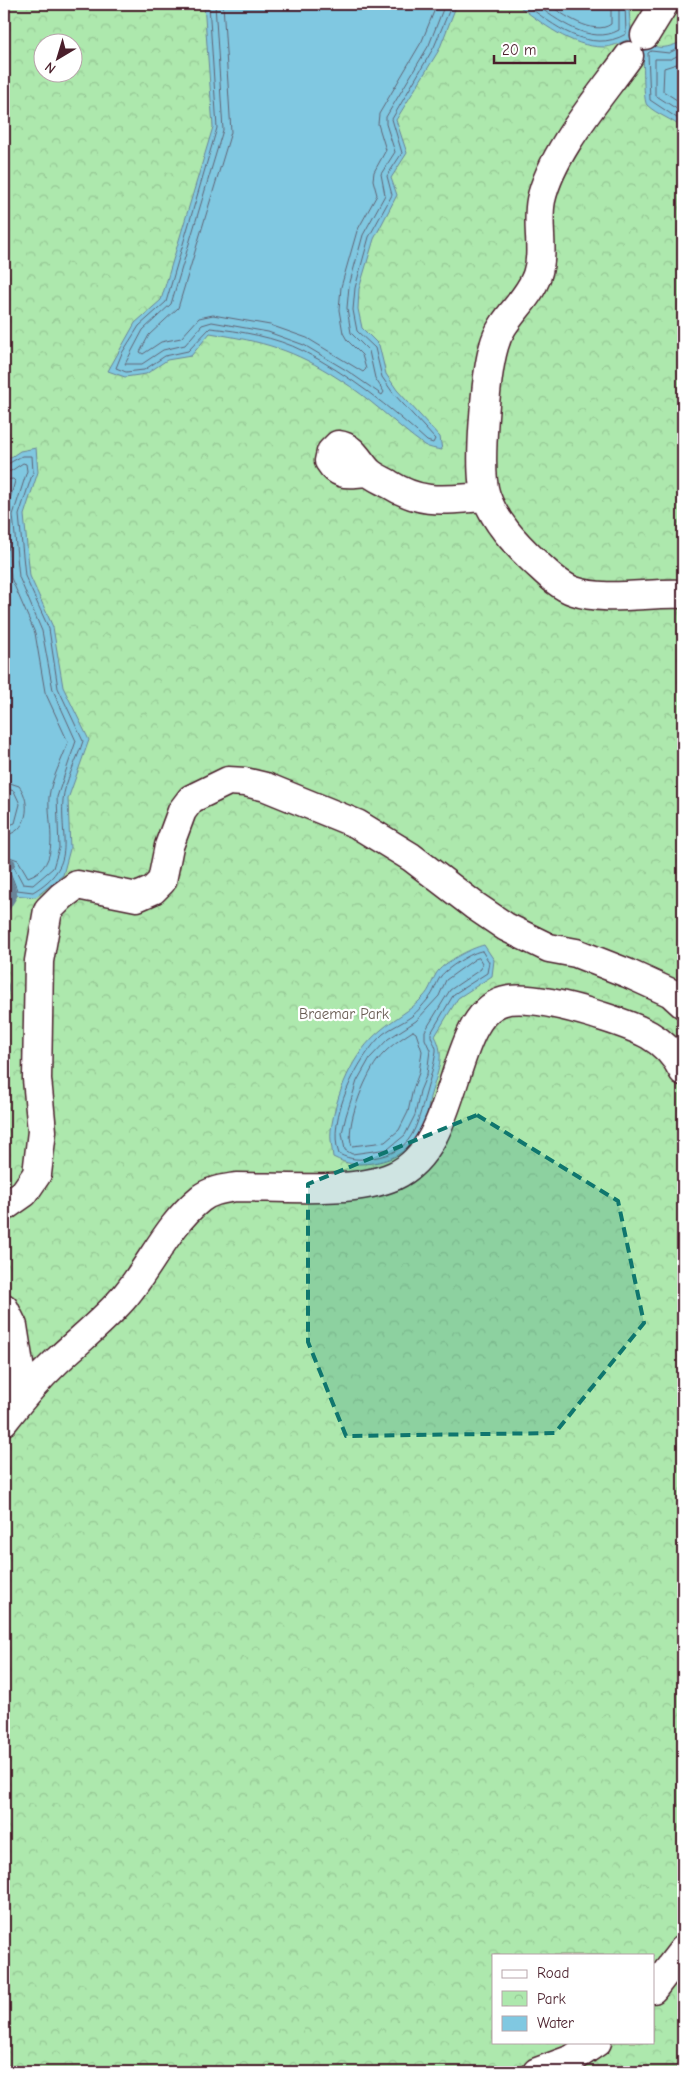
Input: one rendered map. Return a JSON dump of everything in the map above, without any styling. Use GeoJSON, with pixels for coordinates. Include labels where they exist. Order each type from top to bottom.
{"type":"FeatureCollection","features":[{"type":"Feature","properties":{"kind":"lane"},"geometry":{"type":"LineString","coordinates":[[664,4],[637,46],[585,117],[550,174],[541,201],[541,257],[537,274],[532,287],[500,330],[494,345],[486,399],[482,481],[486,497],[494,514],[516,543],[547,573],[574,591],[609,596],[683,594]]}},
{"type":"Feature","properties":{"kind":"lane"},"geometry":{"type":"LineString","coordinates":[[369,472],[393,487],[420,499],[447,501],[486,497]]}},
{"type":"Feature","properties":{"kind":"lane"},"geometry":{"type":"LineString","coordinates":[[4,1207],[24,1193],[37,1174],[42,1131],[37,1079],[39,961],[48,910],[77,885],[137,896],[154,890],[162,880],[167,854],[182,811],[191,799],[228,781],[266,787],[357,824],[411,857],[506,927],[549,948],[590,958],[627,973],[670,993],[683,1004]]}},
{"type":"Feature","properties":{"kind":"lane"},"geometry":{"type":"LineString","coordinates":[[4,1421],[24,1396],[127,1294],[163,1239],[185,1212],[203,1197],[220,1189],[236,1187],[360,1185],[395,1176],[420,1158],[440,1125],[456,1068],[468,1039],[491,1008],[507,1000],[522,1000],[574,1008],[615,1021],[659,1040],[676,1057],[683,1071]]}},
{"type":"Feature","properties":{"kind":"lane"},"geometry":{"type":"LineString","coordinates":[[4,1308],[13,1326],[24,1396]]}},
{"type":"Feature","properties":{"kind":"lane"},"geometry":{"type":"LineString","coordinates":[[654,1988],[683,1950]]}},
{"type":"Feature","properties":{"kind":"lane"},"geometry":{"type":"LineString","coordinates":[[537,2072],[572,2059],[594,2044]]}},
{"type":"Feature","properties":{"kind":"highlighted area"},"geometry":{"type":"Polygon","coordinates":[[[477,1115],[618,1201],[644,1323],[555,1433],[346,1436],[308,1342],[308,1184],[477,1115]]]}},
{"type":"Feature","properties":{"kind":"green space","name":"Braemar Park"},"geometry":{"type":"Polygon","coordinates":[[[4,4],[683,4],[683,2072],[4,2072],[4,4]]]}},
{"type":"Feature","properties":{"kind":"water"},"geometry":{"type":"Polygon","coordinates":[[[204,4],[457,4],[439,50],[396,120],[407,153],[391,178],[397,195],[374,239],[359,289],[358,309],[362,328],[379,345],[386,374],[397,390],[440,437],[442,450],[424,445],[350,386],[307,360],[278,348],[246,340],[210,333],[191,356],[167,360],[146,374],[125,377],[108,371],[135,323],[161,300],[213,127],[204,4]]]}},
{"type":"Feature","properties":{"kind":"water"},"geometry":{"type":"Polygon","coordinates":[[[516,4],[630,4],[631,32],[638,37],[656,47],[667,47],[683,41],[683,129],[647,105],[644,90],[643,54],[627,40],[613,46],[604,47],[580,43],[557,33],[516,4]]]}},
{"type":"Feature","properties":{"kind":"water"},"geometry":{"type":"Polygon","coordinates":[[[36,448],[38,472],[24,515],[30,576],[53,627],[63,687],[89,740],[68,799],[70,849],[63,875],[36,897],[13,895],[5,875],[3,851],[7,811],[4,795],[4,462],[20,451],[36,448]]]}},
{"type":"Feature","properties":{"kind":"water"},"geometry":{"type":"Polygon","coordinates":[[[484,945],[494,960],[492,976],[458,998],[435,1036],[440,1050],[438,1072],[426,1117],[416,1137],[399,1154],[383,1161],[352,1164],[333,1157],[331,1133],[333,1117],[341,1089],[362,1050],[381,1030],[413,1007],[423,997],[436,974],[444,965],[484,945]]]}},
{"type":"Feature","properties":{"kind":"waterway"},"geometry":{"type":"LineString","coordinates":[[4,910],[13,895],[5,871],[11,863]]}},
{"type":"Feature","properties":{"kind":"waterway"},"geometry":{"type":"LineString","coordinates":[[4,985],[4,991]]}}]}
